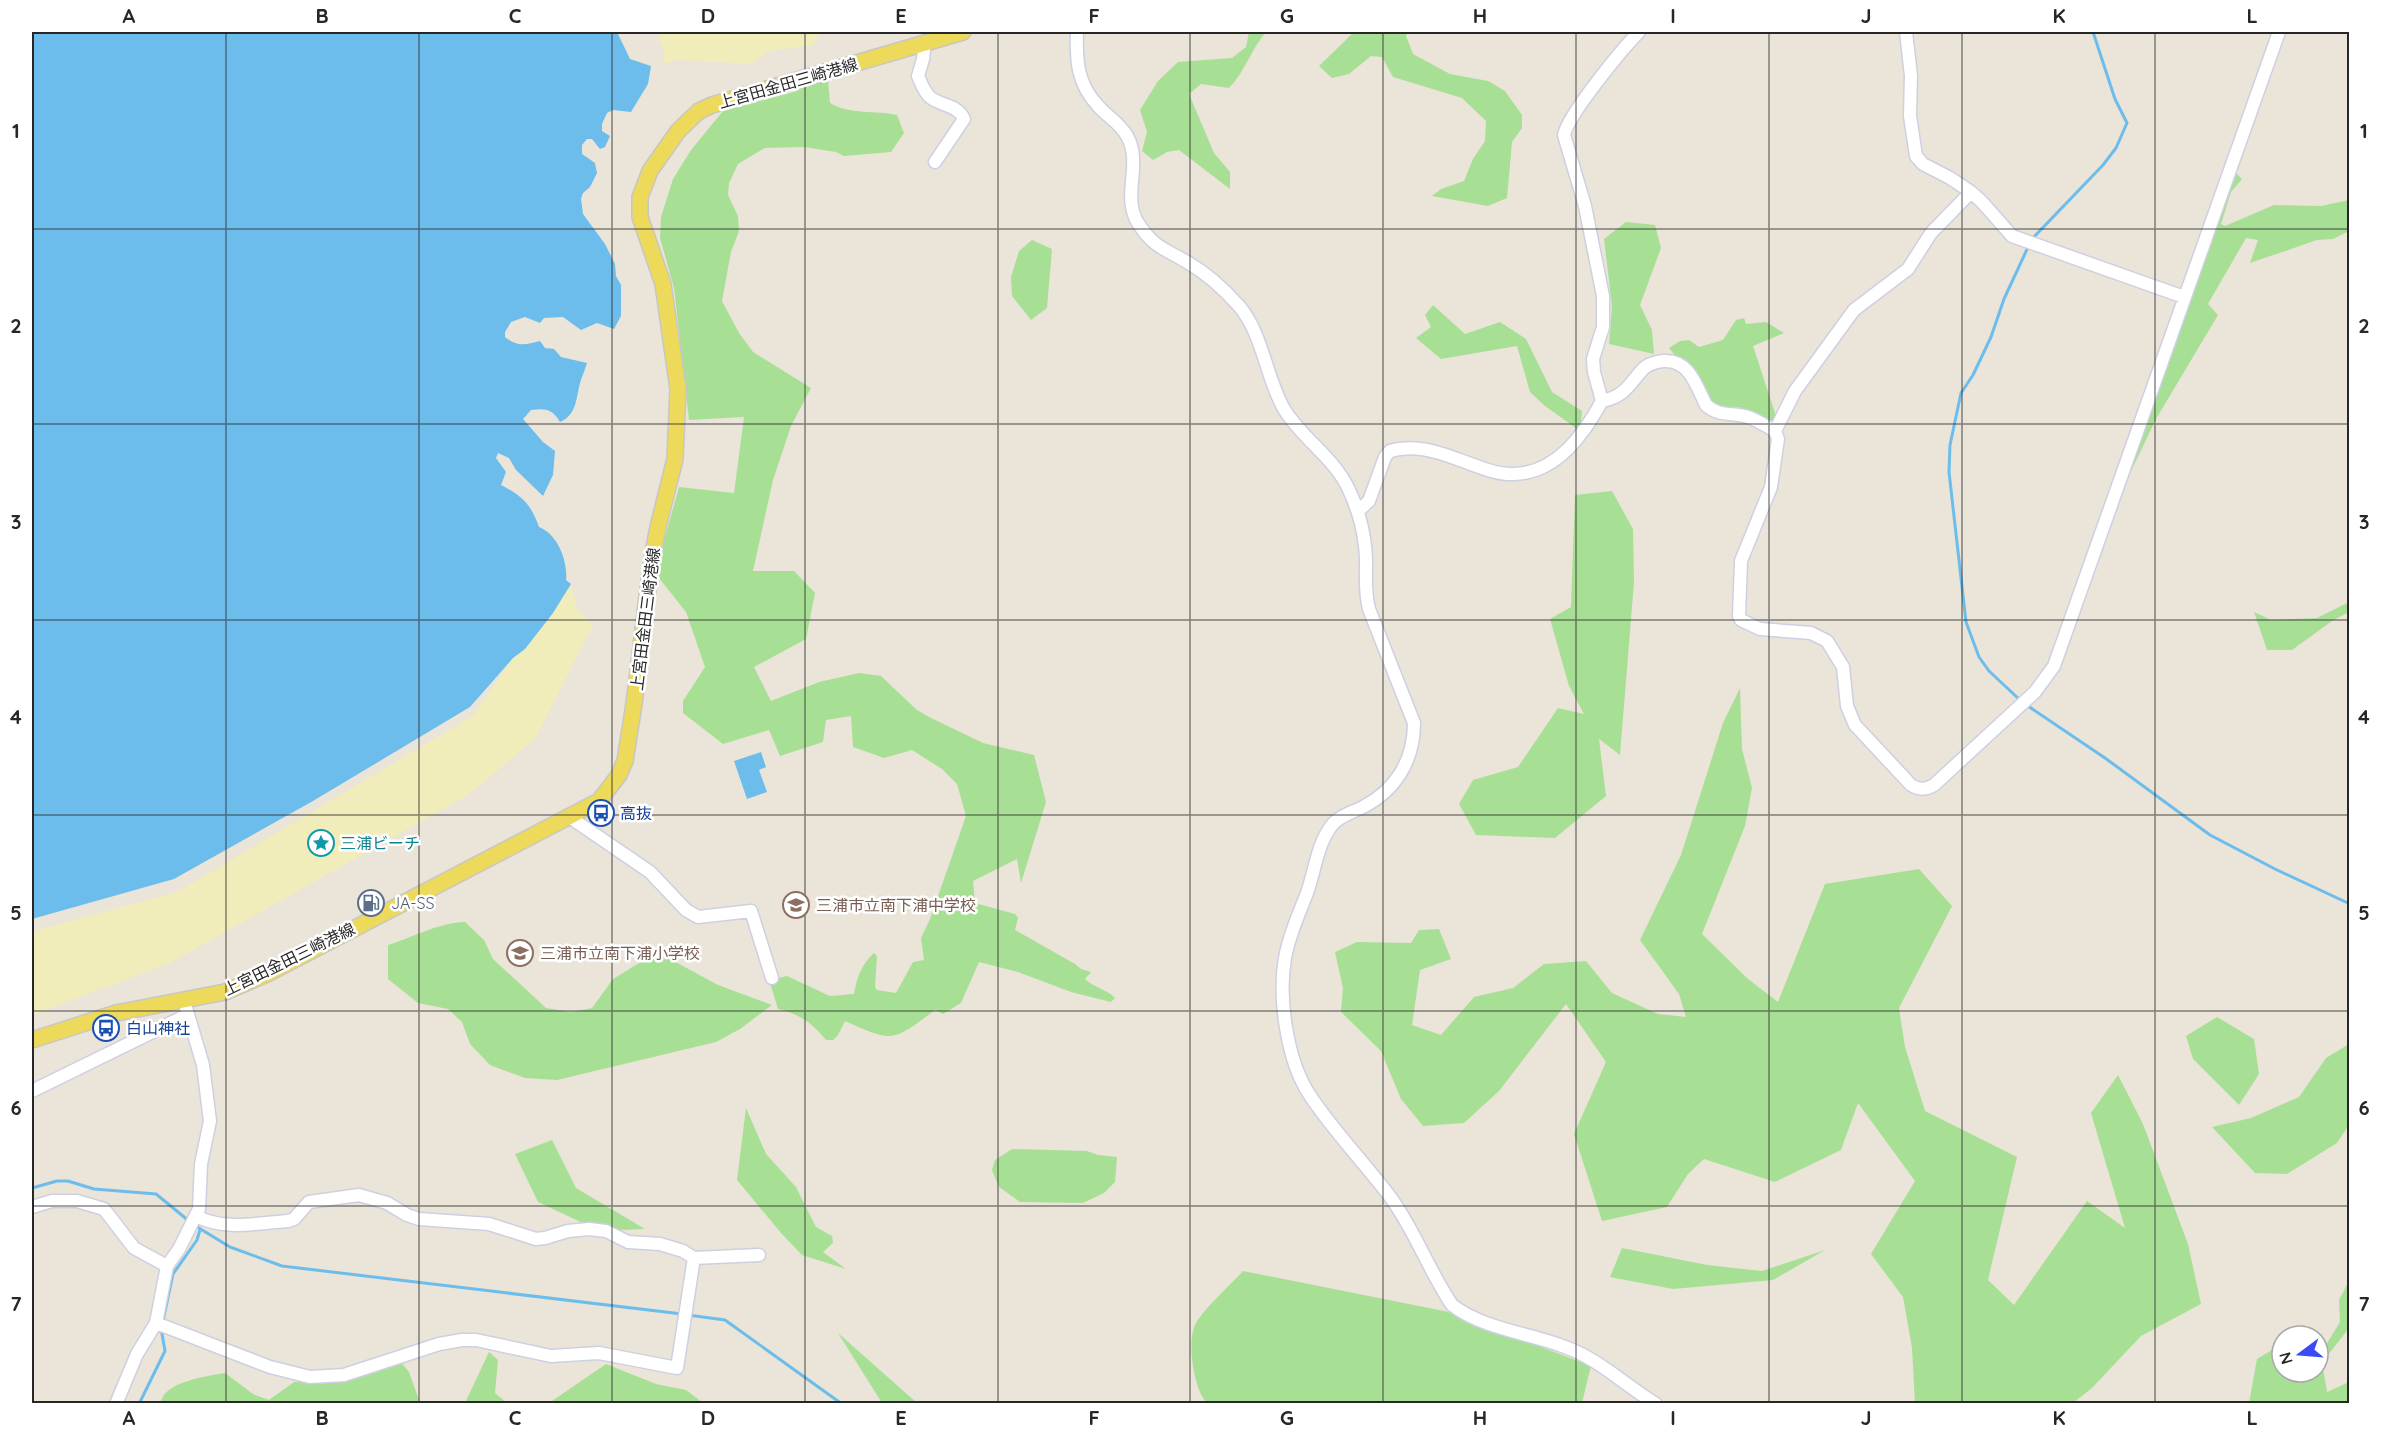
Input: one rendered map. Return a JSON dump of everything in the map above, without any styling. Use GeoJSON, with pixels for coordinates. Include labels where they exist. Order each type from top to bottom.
{"type":"FeatureCollection","features":[{"type":"Feature","properties":{"kind":"main road","name":"上宮田金田三崎港線"},"geometry":{"type":"LineString","coordinates":[[32,1040],[116,1013],[186,1008],[225,992],[258,978],[571,818],[599,801],[619,775],[625,761],[651,564],[675,459],[678,389],[663,284],[640,217],[640,197],[645,182],[678,131],[705,108],[963,32]]}},
{"type":"Feature","properties":{"kind":"street"},"geometry":{"type":"LineString","coordinates":[[1077,32],[1076,64],[1080,81],[1099,107],[1118,123],[1127,135],[1133,151],[1130,197],[1132,211],[1137,222],[1162,250],[1203,272],[1239,306],[1254,333],[1283,407],[1293,423],[1321,450],[1348,487],[1358,511],[1366,547],[1364,591],[1369,609],[1414,723],[1414,743],[1402,771],[1389,789],[1372,802],[1337,820],[1331,826],[1316,860],[1310,886],[1288,944],[1282,982],[1287,1029],[1294,1062],[1310,1095],[1393,1200],[1452,1305],[1489,1324],[1566,1347],[1584,1355],[1656,1404]]}},
{"type":"Feature","properties":{"kind":"street"},"geometry":{"type":"LineString","coordinates":[[1602,401],[1593,359],[1603,327],[1603,296],[1585,206],[1564,135],[1566,127],[1582,104],[1626,44],[1639,32]]}},
{"type":"Feature","properties":{"kind":"street"},"geometry":{"type":"LineString","coordinates":[[1906,32],[1911,76],[1910,116],[1916,156],[1923,164],[1971,192],[2012,236],[2184,297]]}},
{"type":"Feature","properties":{"kind":"street"},"geometry":{"type":"LineString","coordinates":[[1358,511],[1369,501],[1385,457],[1390,451],[1415,448],[1447,455],[1503,473],[1524,473],[1545,465],[1576,442],[1602,401],[1622,394],[1642,369],[1649,364],[1669,361],[1679,363],[1686,367],[1706,405],[1711,410],[1750,418],[1775,431],[1778,439],[1771,487],[1741,561],[1738,604],[1741,620],[1760,629],[1811,633],[1827,641],[1843,667],[1847,706],[1855,725],[1911,785],[1917,789],[1928,789],[2043,684],[2054,666],[2279,32]]}},
{"type":"Feature","properties":{"kind":"street"},"geometry":{"type":"LineString","coordinates":[[926,42],[918,76],[929,97],[954,108],[962,114],[964,119],[934,162]]}},
{"type":"Feature","properties":{"kind":"street"},"geometry":{"type":"LineString","coordinates":[[1775,431],[1795,391],[1854,310],[1908,269],[1931,233],[1971,192]]}},
{"type":"Feature","properties":{"kind":"street"},"geometry":{"type":"LineString","coordinates":[[571,818],[650,872],[686,910],[698,917],[751,911],[772,978]]}},
{"type":"Feature","properties":{"kind":"street"},"geometry":{"type":"LineString","coordinates":[[32,1091],[186,1008],[203,1065],[210,1121],[201,1164],[196,1216],[167,1266],[160,1324],[137,1354],[116,1404]]}},
{"type":"Feature","properties":{"kind":"street"},"geometry":{"type":"LineString","coordinates":[[196,1216],[210,1223],[225,1224],[288,1221],[294,1219],[309,1202],[359,1195],[380,1200],[419,1219],[489,1224],[536,1239],[568,1231],[599,1230],[628,1242],[660,1244],[683,1251],[693,1258],[759,1256]]}},
{"type":"Feature","properties":{"kind":"street"},"geometry":{"type":"LineString","coordinates":[[32,1207],[52,1201],[76,1201],[104,1209],[134,1248],[167,1266]]}},
{"type":"Feature","properties":{"kind":"street"},"geometry":{"type":"LineString","coordinates":[[160,1324],[270,1367],[300,1376],[344,1375],[438,1344],[462,1340],[488,1342],[551,1356],[599,1353],[677,1368],[693,1258]]}},
{"type":"Feature","properties":{"kind":"green space"},"geometry":{"type":"Polygon","coordinates":[[[1249,32],[1266,32],[1229,88],[1201,84],[1189,94],[1214,153],[1230,172],[1230,189],[1179,150],[1167,152],[1153,160],[1142,151],[1147,132],[1140,110],[1158,81],[1178,62],[1232,58],[1246,47],[1249,32]]]}},
{"type":"Feature","properties":{"kind":"green space"},"geometry":{"type":"Polygon","coordinates":[[[1354,32],[1408,32],[1406,36],[1413,54],[1450,74],[1488,81],[1505,91],[1522,115],[1522,128],[1512,142],[1507,198],[1488,206],[1432,196],[1441,189],[1464,181],[1473,159],[1485,141],[1486,121],[1462,98],[1393,77],[1382,57],[1371,56],[1349,74],[1332,78],[1319,66],[1354,32]]]}},
{"type":"Feature","properties":{"kind":"green space"},"geometry":{"type":"Polygon","coordinates":[[[820,74],[828,80],[830,103],[854,111],[897,115],[904,133],[891,152],[844,156],[836,152],[804,147],[765,148],[738,164],[729,183],[728,195],[738,216],[739,231],[731,252],[722,301],[739,333],[753,352],[811,388],[791,426],[773,480],[753,571],[794,571],[815,593],[806,639],[754,667],[771,701],[819,682],[859,673],[881,676],[917,710],[931,718],[983,743],[1034,755],[1046,802],[1021,883],[1017,859],[973,881],[975,903],[1015,914],[1018,918],[1015,930],[1081,969],[1091,972],[1085,979],[1112,995],[1115,998],[1111,1002],[1071,992],[1018,972],[979,962],[961,1003],[943,1014],[935,1010],[910,1028],[892,1036],[874,1033],[845,1021],[833,1040],[826,1040],[805,1020],[778,1009],[769,980],[787,976],[830,996],[854,994],[860,972],[874,953],[877,956],[875,987],[877,990],[896,993],[913,962],[924,960],[921,938],[930,919],[966,816],[957,784],[942,769],[912,750],[884,758],[853,747],[851,716],[826,720],[823,742],[780,756],[769,730],[723,744],[683,713],[683,701],[705,667],[686,612],[655,573],[679,487],[734,493],[744,417],[689,420],[674,288],[660,238],[661,217],[673,179],[691,150],[723,111],[794,92],[820,74]]]}},
{"type":"Feature","properties":{"kind":"green space"},"geometry":{"type":"Polygon","coordinates":[[[2236,173],[2242,179],[2231,192],[2221,224],[2225,226],[2274,205],[2321,206],[2349,200],[2349,231],[2333,239],[2317,240],[2250,263],[2258,240],[2246,238],[2208,304],[2218,315],[2156,419],[2122,490],[2228,182],[2236,173]]]}},
{"type":"Feature","properties":{"kind":"green space"},"geometry":{"type":"Polygon","coordinates":[[[1626,222],[1655,225],[1661,248],[1640,305],[1652,330],[1654,354],[1609,344],[1612,306],[1604,239],[1626,222]]]}},
{"type":"Feature","properties":{"kind":"green space"},"geometry":{"type":"Polygon","coordinates":[[[1032,240],[1052,249],[1047,308],[1031,320],[1012,296],[1011,277],[1019,251],[1032,240]]]}},
{"type":"Feature","properties":{"kind":"green space"},"geometry":{"type":"Polygon","coordinates":[[[1433,305],[1465,334],[1500,322],[1526,339],[1552,392],[1582,411],[1580,431],[1545,406],[1530,392],[1517,346],[1441,359],[1416,338],[1431,327],[1425,315],[1433,305]]]}},
{"type":"Feature","properties":{"kind":"green space"},"geometry":{"type":"Polygon","coordinates":[[[1744,318],[1746,324],[1766,322],[1784,333],[1753,346],[1777,419],[1775,422],[1739,407],[1724,408],[1714,405],[1669,348],[1680,341],[1689,340],[1699,347],[1723,340],[1736,320],[1744,318]]]}},
{"type":"Feature","properties":{"kind":"green space"},"geometry":{"type":"Polygon","coordinates":[[[1612,491],[1633,529],[1634,582],[1620,755],[1599,739],[1606,796],[1555,838],[1476,835],[1459,804],[1473,780],[1518,767],[1558,708],[1584,714],[1569,686],[1550,619],[1571,607],[1575,495],[1612,491]]]}},
{"type":"Feature","properties":{"kind":"green space"},"geometry":{"type":"Polygon","coordinates":[[[2349,602],[2349,612],[2332,621],[2292,650],[2267,650],[2254,612],[2271,620],[2317,618],[2349,602]]]}},
{"type":"Feature","properties":{"kind":"green space"},"geometry":{"type":"Polygon","coordinates":[[[1740,688],[1742,749],[1752,788],[1745,826],[1702,934],[1748,979],[1778,1002],[1825,884],[1919,869],[1952,906],[1899,1008],[1905,1047],[1925,1111],[2017,1157],[1988,1280],[2014,1305],[2087,1201],[2125,1228],[2091,1113],[2118,1075],[2143,1124],[2188,1244],[2201,1304],[2141,1336],[2092,1388],[2073,1403],[1915,1403],[1912,1348],[1903,1297],[1871,1254],[1915,1181],[1858,1103],[1841,1150],[1775,1182],[1704,1159],[1688,1174],[1667,1207],[1602,1221],[1574,1134],[1606,1062],[1566,1004],[1499,1091],[1464,1123],[1423,1126],[1401,1099],[1381,1051],[1341,1012],[1343,988],[1335,952],[1357,942],[1411,943],[1419,930],[1439,929],[1451,959],[1420,970],[1412,1025],[1441,1035],[1474,997],[1513,988],[1544,964],[1586,961],[1612,993],[1658,1014],[1686,1017],[1679,994],[1640,940],[1681,855],[1723,723],[1740,688]]]}},
{"type":"Feature","properties":{"kind":"green space"},"geometry":{"type":"Polygon","coordinates":[[[465,922],[484,940],[493,959],[546,1008],[571,1012],[592,1008],[613,979],[657,952],[718,985],[772,1005],[740,1029],[716,1042],[557,1080],[525,1078],[490,1065],[470,1044],[462,1022],[448,1009],[418,1003],[388,979],[388,945],[435,928],[465,922]]]}},
{"type":"Feature","properties":{"kind":"green space"},"geometry":{"type":"Polygon","coordinates":[[[2217,1017],[2254,1039],[2259,1074],[2239,1105],[2193,1059],[2186,1036],[2217,1017]]]}},
{"type":"Feature","properties":{"kind":"green space"},"geometry":{"type":"Polygon","coordinates":[[[2349,1044],[2349,1125],[2337,1143],[2287,1174],[2255,1173],[2212,1127],[2251,1118],[2299,1097],[2326,1058],[2349,1044]]]}},
{"type":"Feature","properties":{"kind":"green space"},"geometry":{"type":"Polygon","coordinates":[[[746,1108],[766,1154],[796,1187],[816,1227],[832,1236],[833,1243],[823,1252],[846,1269],[802,1255],[737,1180],[746,1108]]]}},
{"type":"Feature","properties":{"kind":"green space"},"geometry":{"type":"Polygon","coordinates":[[[552,1140],[576,1188],[645,1229],[621,1230],[585,1224],[538,1202],[515,1154],[552,1140]]]}},
{"type":"Feature","properties":{"kind":"green space"},"geometry":{"type":"Polygon","coordinates":[[[1012,1149],[1087,1151],[1117,1157],[1115,1182],[1104,1193],[1083,1203],[1020,1202],[999,1187],[992,1170],[995,1160],[1012,1149]]]}},
{"type":"Feature","properties":{"kind":"green space"},"geometry":{"type":"Polygon","coordinates":[[[1622,1248],[1707,1265],[1762,1271],[1825,1250],[1773,1280],[1673,1289],[1610,1277],[1622,1248]]]}},
{"type":"Feature","properties":{"kind":"green space"},"geometry":{"type":"Polygon","coordinates":[[[1243,1271],[1449,1312],[1591,1366],[1582,1403],[1207,1403],[1202,1397],[1195,1377],[1192,1353],[1193,1331],[1205,1311],[1243,1271]]]}},
{"type":"Feature","properties":{"kind":"green space"},"geometry":{"type":"Polygon","coordinates":[[[2349,1281],[2349,1328],[2330,1352],[2330,1338],[2340,1322],[2339,1300],[2349,1281]]]}},
{"type":"Feature","properties":{"kind":"green space"},"geometry":{"type":"Polygon","coordinates":[[[838,1333],[917,1403],[882,1403],[838,1333]]]}},
{"type":"Feature","properties":{"kind":"green space"},"geometry":{"type":"Polygon","coordinates":[[[2270,1351],[2270,1384],[2326,1384],[2327,1392],[2349,1382],[2349,1403],[2249,1403],[2257,1359],[2270,1351]]]}},
{"type":"Feature","properties":{"kind":"green space"},"geometry":{"type":"Polygon","coordinates":[[[489,1352],[498,1360],[495,1393],[507,1403],[465,1403],[489,1352]]]}},
{"type":"Feature","properties":{"kind":"green space"},"geometry":{"type":"Polygon","coordinates":[[[401,1362],[409,1372],[420,1403],[161,1404],[163,1396],[177,1385],[217,1374],[225,1373],[253,1394],[269,1400],[294,1382],[343,1380],[401,1362]]]}},
{"type":"Feature","properties":{"kind":"green space"},"geometry":{"type":"Polygon","coordinates":[[[606,1364],[656,1384],[686,1390],[703,1403],[549,1403],[606,1364]]]}},
{"type":"Feature","properties":{"kind":"sand"},"geometry":{"type":"Polygon","coordinates":[[[663,32],[820,32],[813,45],[769,51],[751,64],[677,60],[663,64],[664,49],[658,37],[663,32]]]}},
{"type":"Feature","properties":{"kind":"sand","name":"三浦ビーチ"},"geometry":{"type":"Polygon","coordinates":[[[571,584],[578,611],[593,625],[535,739],[468,795],[170,963],[32,1015],[32,932],[179,891],[473,716],[513,658],[525,649],[553,613],[571,584]]]}},
{"type":"Feature","properties":{"kind":"water"},"geometry":{"type":"Polygon","coordinates":[[[32,32],[617,32],[630,59],[651,66],[648,84],[631,112],[613,110],[607,113],[602,124],[602,131],[610,136],[605,147],[600,149],[592,139],[587,139],[582,145],[582,154],[595,163],[597,173],[590,187],[583,193],[581,199],[583,214],[605,244],[615,264],[616,276],[621,285],[621,316],[614,329],[597,323],[581,330],[563,317],[544,318],[540,323],[525,317],[511,322],[505,332],[505,337],[517,344],[540,341],[545,348],[554,349],[561,357],[587,363],[575,406],[566,419],[560,422],[548,410],[540,409],[531,410],[523,419],[543,442],[555,451],[553,475],[543,496],[516,470],[509,458],[498,453],[496,458],[506,472],[501,485],[525,502],[533,512],[539,527],[552,536],[563,557],[566,580],[571,584],[553,613],[525,649],[513,658],[470,707],[313,801],[174,879],[32,919],[32,32]]]}},
{"type":"Feature","properties":{"kind":"water"},"geometry":{"type":"Polygon","coordinates":[[[761,752],[766,767],[759,770],[767,792],[747,799],[734,761],[761,752]]]}},
{"type":"Feature","properties":{"kind":"waterway"},"geometry":{"type":"LineString","coordinates":[[2032,239],[2103,165],[2116,148],[2127,123],[2115,99],[2093,32]]}},
{"type":"Feature","properties":{"kind":"waterway"},"geometry":{"type":"LineString","coordinates":[[2020,700],[1989,671],[1979,657],[1966,622],[1949,472],[1950,445],[1961,393],[1973,375],[1991,337],[2004,299],[2029,245]]}},
{"type":"Feature","properties":{"kind":"waterway"},"geometry":{"type":"LineString","coordinates":[[2025,704],[2105,758],[2210,835],[2350,904]]}},
{"type":"Feature","properties":{"kind":"waterway"},"geometry":{"type":"LineString","coordinates":[[32,1188],[57,1181],[68,1181],[94,1189],[156,1194],[189,1221]]}},
{"type":"Feature","properties":{"kind":"waterway"},"geometry":{"type":"LineString","coordinates":[[194,1225],[230,1247],[282,1266],[682,1314]]}},
{"type":"Feature","properties":{"kind":"waterway"},"geometry":{"type":"LineString","coordinates":[[163,1321],[173,1274],[197,1240],[200,1230]]}},
{"type":"Feature","properties":{"kind":"waterway"},"geometry":{"type":"LineString","coordinates":[[688,1315],[725,1320],[842,1404]]}},
{"type":"Feature","properties":{"kind":"waterway"},"geometry":{"type":"LineString","coordinates":[[139,1404],[165,1351],[161,1328]]}},
{"type":"Feature","properties":{"kind":"place","name":"高抜"},"geometry":{"type":"Point","coordinates":[601,813]}},
{"type":"Feature","properties":{"kind":"place","name":"三浦ビーチ"},"geometry":{"type":"Point","coordinates":[321,843]}},
{"type":"Feature","properties":{"kind":"place","name":"JA-SS"},"geometry":{"type":"Point","coordinates":[371,903]}},
{"type":"Feature","properties":{"kind":"place","name":"三浦市立南下浦中学校"},"geometry":{"type":"Point","coordinates":[796,905]}},
{"type":"Feature","properties":{"kind":"place","name":"三浦市立南下浦小学校"},"geometry":{"type":"Point","coordinates":[520,953]}},
{"type":"Feature","properties":{"kind":"place","name":"白山神社"},"geometry":{"type":"Point","coordinates":[106,1028]}}]}
